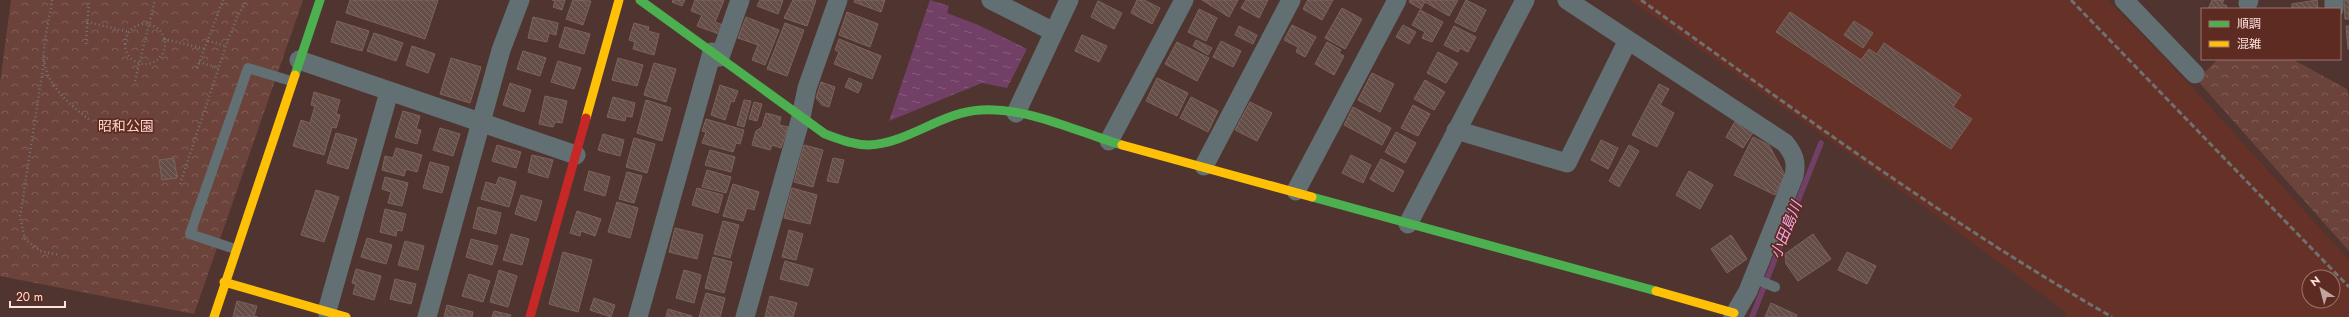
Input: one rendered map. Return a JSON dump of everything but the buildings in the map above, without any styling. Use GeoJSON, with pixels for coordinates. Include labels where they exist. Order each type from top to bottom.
{"type":"FeatureCollection","features":[{"type":"Feature","properties":{"kind":"street"},"geometry":{"type":"LineString","coordinates":[[214,317],[224,282],[291,81],[320,0]]}},
{"type":"Feature","properties":{"kind":"street"},"geometry":{"type":"LineString","coordinates":[[427,317],[501,50],[520,0]]}},
{"type":"Feature","properties":{"kind":"street"},"geometry":{"type":"LineString","coordinates":[[530,317],[576,155],[611,22],[619,0]]}},
{"type":"Feature","properties":{"kind":"street"},"geometry":{"type":"LineString","coordinates":[[640,0],[670,20],[801,117],[840,141],[865,145],[892,141],[964,113],[991,110],[1016,113],[1109,141],[1296,191],[1408,224],[1734,315],[1756,279],[1794,176],[1796,162],[1790,150],[1785,143],[1567,0]]}},
{"type":"Feature","properties":{"kind":"street"},"geometry":{"type":"LineString","coordinates":[[638,317],[716,55],[740,0]]}},
{"type":"Feature","properties":{"kind":"street"},"geometry":{"type":"LineString","coordinates":[[745,317],[801,117],[807,88],[838,0]]}},
{"type":"Feature","properties":{"kind":"street"},"geometry":{"type":"LineString","coordinates":[[991,0],[1054,32]]}},
{"type":"Feature","properties":{"kind":"street"},"geometry":{"type":"LineString","coordinates":[[1016,113],[1069,0]]}},
{"type":"Feature","properties":{"kind":"street"},"geometry":{"type":"LineString","coordinates":[[1109,141],[1184,0]]}},
{"type":"Feature","properties":{"kind":"street"},"geometry":{"type":"LineString","coordinates":[[1204,166],[1291,0]]}},
{"type":"Feature","properties":{"kind":"street"},"geometry":{"type":"LineString","coordinates":[[1296,191],[1397,0]]}},
{"type":"Feature","properties":{"kind":"street"},"geometry":{"type":"LineString","coordinates":[[1408,224],[1525,0]]}},
{"type":"Feature","properties":{"kind":"street"},"geometry":{"type":"LineString","coordinates":[[2124,0],[2195,74]]}},
{"type":"Feature","properties":{"kind":"street"},"geometry":{"type":"LineString","coordinates":[[1456,130],[1567,163],[1628,40]]}},
{"type":"Feature","properties":{"kind":"street"},"geometry":{"type":"LineString","coordinates":[[299,60],[481,124],[576,155]]}},
{"type":"Feature","properties":{"kind":"street"},"geometry":{"type":"LineString","coordinates":[[327,311],[389,92]]}},
{"type":"Feature","properties":{"kind":"street"},"geometry":{"type":"LineString","coordinates":[[224,282],[346,317]]}},
{"type":"Feature","properties":{"kind":"lane"},"geometry":{"type":"LineString","coordinates":[[235,249],[190,234],[248,68],[291,81]]}},
{"type":"Feature","properties":{"kind":"lane"},"geometry":{"type":"LineString","coordinates":[[1756,279],[1775,287]]}},
{"type":"Feature","properties":{"kind":"path"},"geometry":{"type":"LineString","coordinates":[[52,0],[20,218],[25,239],[40,251],[59,255]]}},
{"type":"Feature","properties":{"kind":"path"},"geometry":{"type":"LineString","coordinates":[[86,44],[86,22],[89,0]]}},
{"type":"Feature","properties":{"kind":"path"},"geometry":{"type":"LineString","coordinates":[[135,81],[154,0]]}},
{"type":"Feature","properties":{"kind":"path"},"geometry":{"type":"LineString","coordinates":[[197,68],[223,0]]}},
{"type":"Feature","properties":{"kind":"path"},"geometry":{"type":"LineString","coordinates":[[180,184],[236,17],[247,0]]}},
{"type":"Feature","properties":{"kind":"path"},"geometry":{"type":"LineString","coordinates":[[86,22],[129,32]]}},
{"type":"Feature","properties":{"kind":"path"},"geometry":{"type":"LineString","coordinates":[[138,25],[149,25],[159,30],[164,39],[163,53],[153,62],[139,63],[129,56],[126,50],[126,37],[129,32],[138,25]]}},
{"type":"Feature","properties":{"kind":"path"},"geometry":{"type":"LineString","coordinates":[[164,39],[205,49]]}},
{"type":"Feature","properties":{"kind":"path"},"geometry":{"type":"LineString","coordinates":[[208,41],[226,46]]}},
{"type":"Feature","properties":{"kind":"path"},"geometry":{"type":"LineString","coordinates":[[44,61],[50,80],[62,96],[91,121]]}},
{"type":"Feature","properties":{"kind":"path"},"geometry":{"type":"LineString","coordinates":[[199,62],[218,68]]}},
{"type":"Feature","properties":{"kind":"shaded area"},"geometry":{"type":"Polygon","coordinates":[[[1630,0],[2108,0],[2198,93],[2349,260],[2349,317],[2065,317],[2067,313],[1926,208],[1630,0]]]}},
{"type":"Feature","properties":{"kind":"green space","name":"昭和公園"},"geometry":{"type":"Polygon","coordinates":[[[11,0],[303,0],[194,314],[0,276],[0,83],[11,0]]]}},
{"type":"Feature","properties":{"kind":"green space"},"geometry":{"type":"Polygon","coordinates":[[[2217,60],[2294,60],[2347,89],[2349,99],[2349,251],[2197,80],[2217,60]]]}},
{"type":"Feature","properties":{"kind":"water"},"geometry":{"type":"Polygon","coordinates":[[[930,0],[949,6],[947,13],[976,24],[1027,49],[1007,88],[982,83],[889,121],[930,0]]]}},
{"type":"Feature","properties":{"kind":"waterway","name":"小田島川"},"geometry":{"type":"LineString","coordinates":[[1752,317],[1821,143]]}},
{"type":"Feature","properties":{"kind":"railway"},"geometry":{"type":"LineString","coordinates":[[1641,0],[1814,124],[1932,204],[2051,281],[2112,317]]}},
{"type":"Feature","properties":{"kind":"railway"},"geometry":{"type":"LineString","coordinates":[[2071,0],[2349,287]]}},
{"type":"Feature","properties":{"kind":"traffic: fast"},"geometry":{"type":"LineString","coordinates":[[295,75],[320,0]]}},
{"type":"Feature","properties":{"kind":"traffic: fast"},"geometry":{"type":"LineString","coordinates":[[640,0],[825,134],[846,141],[869,145],[884,143],[911,134],[952,116],[981,110],[999,110],[1035,116],[1122,145]]}},
{"type":"Feature","properties":{"kind":"traffic: fast"},"geometry":{"type":"LineString","coordinates":[[1312,197],[1656,291]]}},
{"type":"Feature","properties":{"kind":"traffic: slow"},"geometry":{"type":"LineString","coordinates":[[586,118],[619,0]]}},
{"type":"Feature","properties":{"kind":"traffic: slow"},"geometry":{"type":"LineString","coordinates":[[214,317],[295,75]]}},
{"type":"Feature","properties":{"kind":"traffic: slow"},"geometry":{"type":"LineString","coordinates":[[1122,145],[1312,197]]}},
{"type":"Feature","properties":{"kind":"traffic: slow"},"geometry":{"type":"LineString","coordinates":[[224,282],[346,317]]}},
{"type":"Feature","properties":{"kind":"traffic: slow"},"geometry":{"type":"LineString","coordinates":[[1656,291],[1734,313]]}},
{"type":"Feature","properties":{"kind":"traffic: jam"},"geometry":{"type":"LineString","coordinates":[[530,317],[586,118]]}}]}
